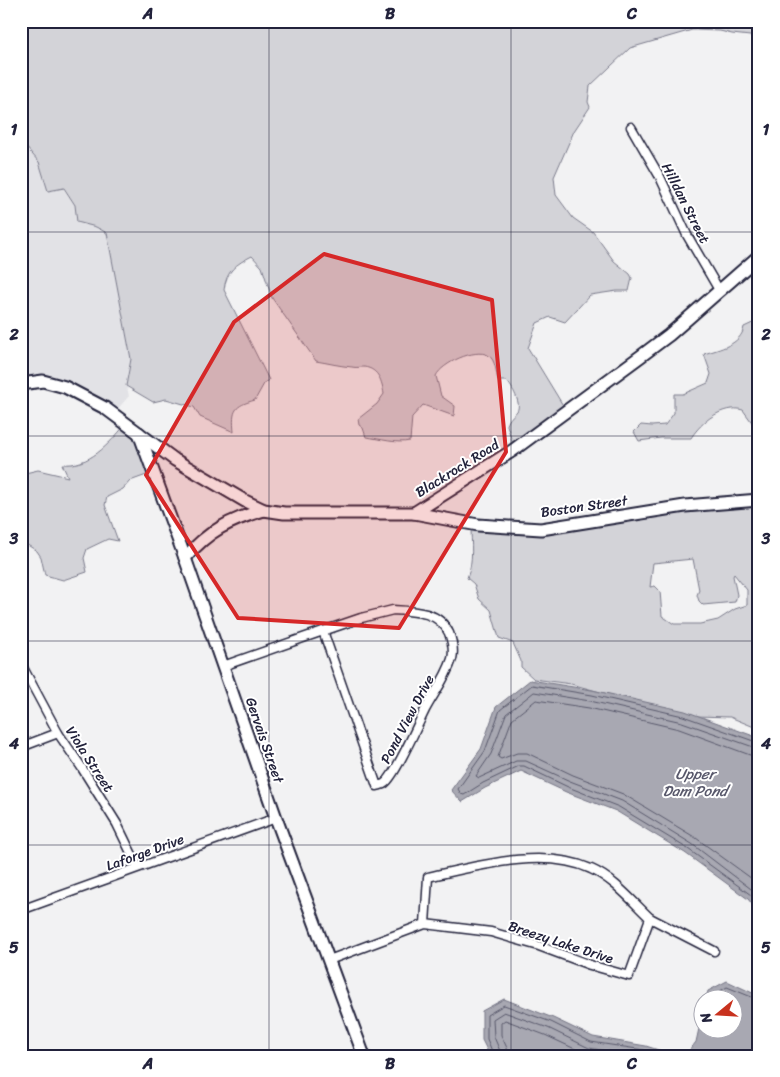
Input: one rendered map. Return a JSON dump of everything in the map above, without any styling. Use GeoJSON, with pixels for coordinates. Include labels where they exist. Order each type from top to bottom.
{"type":"FeatureCollection","features":[{"type":"Feature","properties":{"kind":"street","name":"Hilldan Street"},"geometry":{"type":"LineString","coordinates":[[631,127],[660,178],[687,235],[719,290]]}},
{"type":"Feature","properties":{"kind":"street","name":"Blackrock Road"},"geometry":{"type":"LineString","coordinates":[[21,384],[43,381],[65,387],[105,408],[175,460],[264,510],[284,513],[414,513],[512,451],[550,424],[662,340],[759,256]]}},
{"type":"Feature","properties":{"kind":"street","name":"Gervais Street"},"geometry":{"type":"LineString","coordinates":[[139,433],[186,558],[276,818],[364,1056]]}},
{"type":"Feature","properties":{"kind":"street","name":"Boston Street"},"geometry":{"type":"LineString","coordinates":[[414,513],[478,525],[541,529],[685,506],[759,500]]}},
{"type":"Feature","properties":{"kind":"street"},"geometry":{"type":"LineString","coordinates":[[186,558],[197,544],[212,532],[243,516],[264,510]]}},
{"type":"Feature","properties":{"kind":"street","name":"Pond View Drive"},"geometry":{"type":"LineString","coordinates":[[224,666],[323,631],[361,618],[393,610],[417,611],[434,616],[445,626],[452,641],[452,658],[443,679],[385,783],[377,786],[323,631]]}},
{"type":"Feature","properties":{"kind":"street","name":"Viola Street"},"geometry":{"type":"LineString","coordinates":[[21,664],[58,733],[117,824],[138,867]]}},
{"type":"Feature","properties":{"kind":"street"},"geometry":{"type":"LineString","coordinates":[[21,747],[58,733]]}},
{"type":"Feature","properties":{"kind":"street","name":"Laforge Drive"},"geometry":{"type":"LineString","coordinates":[[21,910],[276,818]]}},
{"type":"Feature","properties":{"kind":"street"},"geometry":{"type":"LineString","coordinates":[[425,924],[428,876],[478,866],[530,859],[569,860],[593,869],[619,888],[650,918],[714,952]]}},
{"type":"Feature","properties":{"kind":"street","name":"Breezy Lake Drive"},"geometry":{"type":"LineString","coordinates":[[329,960],[398,932],[425,924],[491,932],[539,946],[590,966],[629,976],[650,918]]}},
{"type":"Feature","properties":{"kind":"highlighted area"},"geometry":{"type":"Polygon","coordinates":[[[324,254],[492,300],[506,452],[399,628],[238,618],[146,475],[234,322],[324,254]]]}},
{"type":"Feature","properties":{"kind":"shaded area"},"geometry":{"type":"Polygon","coordinates":[[[21,21],[759,21],[759,37],[720,31],[692,30],[630,48],[590,86],[588,102],[590,107],[574,131],[554,177],[556,195],[573,218],[593,232],[614,261],[630,274],[632,278],[629,291],[590,295],[565,322],[550,317],[537,323],[528,348],[567,412],[514,448],[507,425],[518,408],[514,391],[507,381],[498,381],[491,357],[482,353],[459,358],[445,366],[436,376],[441,396],[455,406],[454,416],[423,405],[412,417],[410,441],[394,442],[366,437],[363,428],[359,425],[358,419],[377,404],[384,394],[379,377],[369,368],[347,367],[316,361],[272,298],[262,267],[252,256],[233,269],[227,278],[224,290],[269,380],[265,382],[255,400],[243,404],[236,410],[233,419],[234,432],[200,417],[194,407],[166,399],[153,402],[126,386],[131,359],[107,233],[96,227],[77,222],[75,205],[64,188],[48,191],[39,162],[25,146],[21,146],[21,21]]]}},
{"type":"Feature","properties":{"kind":"shaded area"},"geometry":{"type":"Polygon","coordinates":[[[21,146],[25,146],[39,162],[48,191],[63,188],[75,205],[77,222],[96,227],[107,233],[131,359],[126,383],[129,396],[114,413],[74,394],[50,389],[27,389],[21,391],[21,146]]]}},
{"type":"Feature","properties":{"kind":"shaded area"},"geometry":{"type":"Polygon","coordinates":[[[759,320],[759,432],[743,410],[735,409],[720,412],[713,416],[691,438],[661,438],[639,441],[634,432],[641,425],[665,425],[674,413],[674,394],[683,394],[708,383],[711,374],[704,354],[734,342],[739,338],[744,327],[759,320]]]}},
{"type":"Feature","properties":{"kind":"shaded area"},"geometry":{"type":"Polygon","coordinates":[[[125,425],[130,427],[152,473],[130,481],[123,489],[107,497],[105,505],[118,541],[108,539],[87,549],[84,558],[87,572],[63,580],[45,575],[41,557],[37,551],[21,541],[21,474],[38,470],[68,477],[62,464],[72,464],[90,458],[112,440],[125,425]]]}},
{"type":"Feature","properties":{"kind":"shaded area"},"geometry":{"type":"Polygon","coordinates":[[[759,500],[759,729],[730,717],[696,716],[677,713],[571,684],[534,679],[521,667],[521,661],[513,643],[499,638],[491,610],[479,599],[474,584],[467,578],[471,559],[471,525],[540,529],[759,500]],[[693,559],[653,563],[650,587],[655,586],[660,591],[662,616],[674,624],[700,624],[718,620],[735,609],[747,605],[747,590],[734,574],[737,595],[735,602],[703,605],[697,595],[699,590],[693,559]]]}},
{"type":"Feature","properties":{"kind":"water","name":"Upper Dam Pond"},"geometry":{"type":"Polygon","coordinates":[[[530,680],[592,690],[685,711],[759,738],[759,913],[748,899],[685,853],[616,811],[566,792],[521,771],[485,788],[462,802],[451,790],[481,749],[496,707],[530,680]]]}},
{"type":"Feature","properties":{"kind":"water"},"geometry":{"type":"Polygon","coordinates":[[[727,981],[759,996],[759,1056],[685,1056],[696,1040],[742,1040],[742,990],[710,990],[727,981]]]}},
{"type":"Feature","properties":{"kind":"water"},"geometry":{"type":"Polygon","coordinates":[[[504,999],[553,1018],[593,1037],[646,1046],[677,1056],[490,1056],[482,1040],[482,1011],[504,999]]]}}]}
